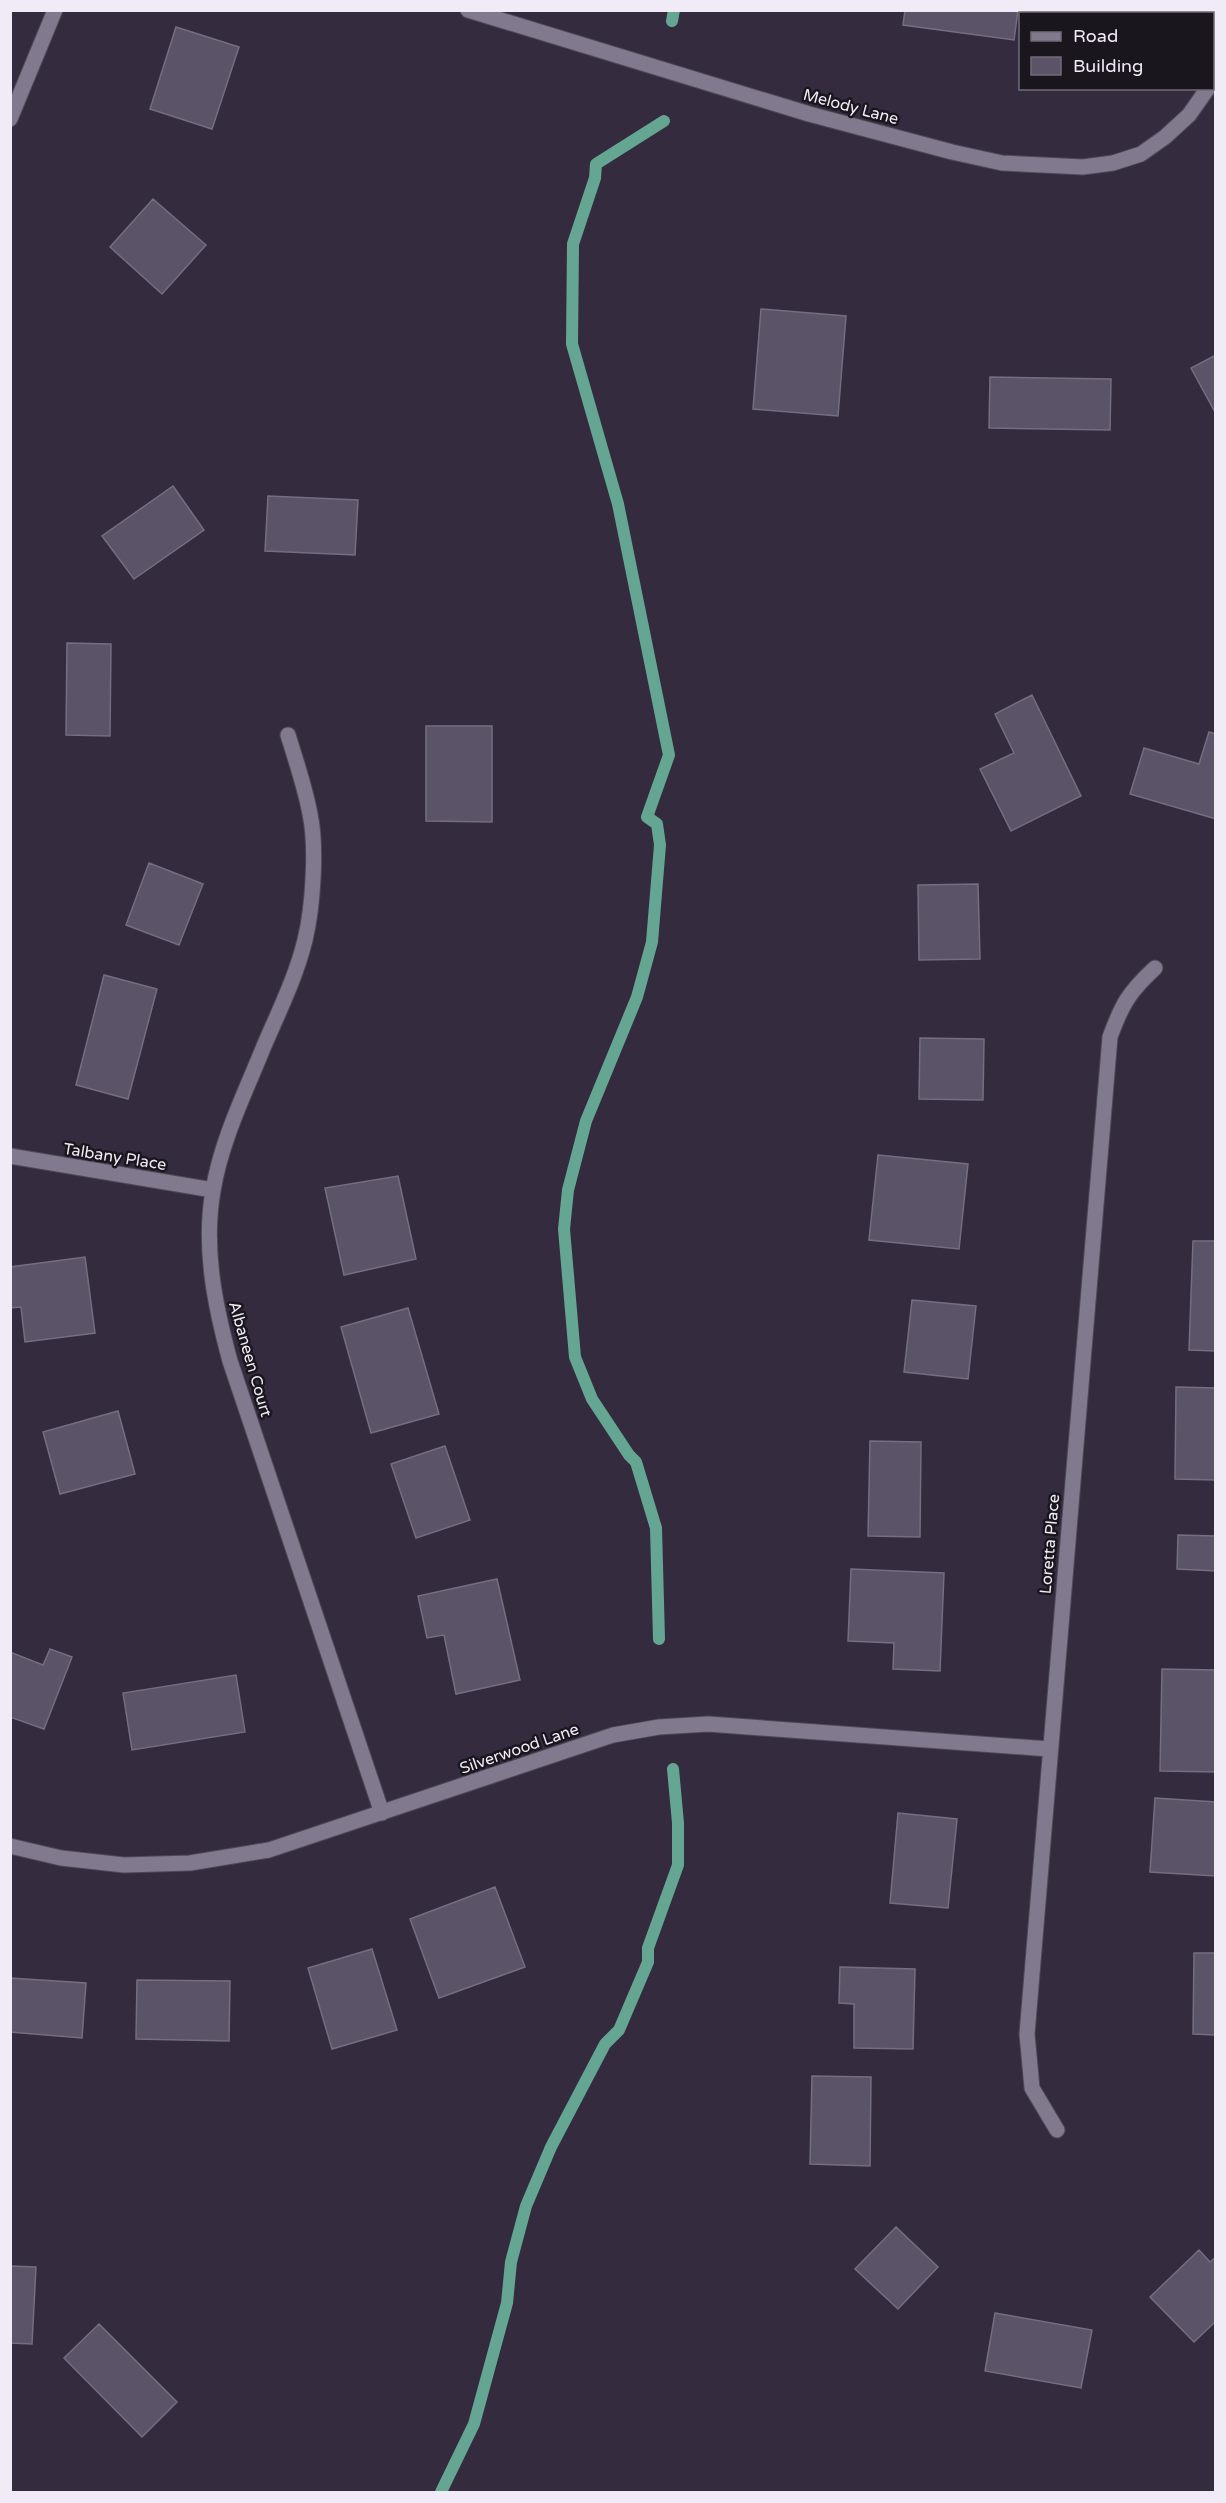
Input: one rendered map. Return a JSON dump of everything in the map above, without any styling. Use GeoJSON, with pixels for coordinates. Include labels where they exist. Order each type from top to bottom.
{"type":"FeatureCollection","features":[{"type":"Feature","properties":{"kind":"street"},"geometry":{"type":"LineString","coordinates":[[10,119],[55,10]]}},
{"type":"Feature","properties":{"kind":"street","name":"Melody Lane"},"geometry":{"type":"LineString","coordinates":[[468,10],[809,114],[1002,163],[1083,167],[1113,163],[1140,154],[1165,137],[1189,115],[1207,90]]}},
{"type":"Feature","properties":{"kind":"street","name":"Albaneen Court"},"geometry":{"type":"LineString","coordinates":[[288,735],[311,815],[313,860],[311,899],[305,939],[295,974],[231,1125],[213,1190],[210,1218],[212,1287],[227,1350],[382,1813]]}},
{"type":"Feature","properties":{"kind":"street","name":"Loretta Place"},"geometry":{"type":"LineString","coordinates":[[1057,2130],[1032,2088],[1027,2042],[1110,1037],[1120,1007],[1134,987],[1155,968]]}},
{"type":"Feature","properties":{"kind":"street","name":"Talbany Place"},"geometry":{"type":"LineString","coordinates":[[10,1156],[213,1190]]}},
{"type":"Feature","properties":{"kind":"street","name":"Silverwood Lane"},"geometry":{"type":"LineString","coordinates":[[10,1846],[61,1858],[124,1865],[190,1863],[269,1850],[613,1735],[659,1727],[708,1724],[1050,1749]]}},
{"type":"Feature","properties":{"kind":"building"},"geometry":{"type":"Polygon","coordinates":[[[905,10],[1018,10],[1014,40],[903,25],[905,10]]]}},
{"type":"Feature","properties":{"kind":"building"},"geometry":{"type":"Polygon","coordinates":[[[176,27],[239,47],[212,129],[150,109],[176,27]]]}},
{"type":"Feature","properties":{"kind":"building"},"geometry":{"type":"Polygon","coordinates":[[[153,199],[206,245],[162,294],[110,247],[153,199]]]}},
{"type":"Feature","properties":{"kind":"building"},"geometry":{"type":"Polygon","coordinates":[[[761,309],[846,316],[838,416],[753,409],[761,309]]]}},
{"type":"Feature","properties":{"kind":"building"},"geometry":{"type":"Polygon","coordinates":[[[1216,355],[1216,414],[1191,368],[1216,355]]]}},
{"type":"Feature","properties":{"kind":"building"},"geometry":{"type":"Polygon","coordinates":[[[990,377],[1111,379],[1110,430],[989,428],[990,377]]]}},
{"type":"Feature","properties":{"kind":"building"},"geometry":{"type":"Polygon","coordinates":[[[173,486],[204,530],[134,579],[102,536],[173,486]]]}},
{"type":"Feature","properties":{"kind":"building"},"geometry":{"type":"Polygon","coordinates":[[[268,496],[358,500],[355,555],[265,551],[268,496]]]}},
{"type":"Feature","properties":{"kind":"building"},"geometry":{"type":"Polygon","coordinates":[[[67,643],[111,644],[110,736],[66,735],[67,643]]]}},
{"type":"Feature","properties":{"kind":"building"},"geometry":{"type":"Polygon","coordinates":[[[1032,695],[1081,796],[1011,831],[980,769],[1014,753],[995,714],[1032,695]]]}},
{"type":"Feature","properties":{"kind":"building"},"geometry":{"type":"Polygon","coordinates":[[[426,726],[492,726],[492,822],[426,821],[426,726]]]}},
{"type":"Feature","properties":{"kind":"building"},"geometry":{"type":"Polygon","coordinates":[[[1209,732],[1216,734],[1216,819],[1130,794],[1144,748],[1199,764],[1209,732]]]}},
{"type":"Feature","properties":{"kind":"building"},"geometry":{"type":"Polygon","coordinates":[[[149,863],[203,884],[179,945],[126,925],[149,863]]]}},
{"type":"Feature","properties":{"kind":"building"},"geometry":{"type":"Polygon","coordinates":[[[978,884],[980,959],[919,960],[918,885],[978,884]]]}},
{"type":"Feature","properties":{"kind":"building"},"geometry":{"type":"Polygon","coordinates":[[[104,975],[157,989],[128,1099],[76,1085],[104,975]]]}},
{"type":"Feature","properties":{"kind":"building"},"geometry":{"type":"Polygon","coordinates":[[[920,1038],[984,1039],[983,1100],[919,1099],[920,1038]]]}},
{"type":"Feature","properties":{"kind":"building"},"geometry":{"type":"Polygon","coordinates":[[[878,1155],[968,1164],[959,1249],[869,1240],[878,1155]]]}},
{"type":"Feature","properties":{"kind":"building"},"geometry":{"type":"Polygon","coordinates":[[[398,1176],[416,1259],[344,1275],[325,1188],[398,1176]]]}},
{"type":"Feature","properties":{"kind":"building"},"geometry":{"type":"Polygon","coordinates":[[[1193,1241],[1216,1241],[1216,1351],[1189,1350],[1193,1241]]]}},
{"type":"Feature","properties":{"kind":"building"},"geometry":{"type":"Polygon","coordinates":[[[85,1257],[95,1333],[25,1342],[21,1307],[10,1308],[10,1267],[85,1257]]]}},
{"type":"Feature","properties":{"kind":"building"},"geometry":{"type":"Polygon","coordinates":[[[912,1300],[976,1306],[968,1379],[904,1372],[912,1300]]]}},
{"type":"Feature","properties":{"kind":"building"},"geometry":{"type":"Polygon","coordinates":[[[408,1308],[439,1414],[371,1433],[341,1327],[408,1308]]]}},
{"type":"Feature","properties":{"kind":"building"},"geometry":{"type":"Polygon","coordinates":[[[1176,1387],[1216,1388],[1216,1480],[1175,1479],[1176,1387]]]}},
{"type":"Feature","properties":{"kind":"building"},"geometry":{"type":"Polygon","coordinates":[[[118,1411],[135,1474],[60,1494],[43,1432],[118,1411]]]}},
{"type":"Feature","properties":{"kind":"building"},"geometry":{"type":"Polygon","coordinates":[[[870,1441],[921,1442],[920,1537],[868,1536],[870,1441]]]}},
{"type":"Feature","properties":{"kind":"building"},"geometry":{"type":"Polygon","coordinates":[[[445,1446],[470,1520],[416,1538],[391,1464],[445,1446]]]}},
{"type":"Feature","properties":{"kind":"building"},"geometry":{"type":"Polygon","coordinates":[[[1178,1535],[1216,1536],[1216,1571],[1177,1569],[1178,1535]]]}},
{"type":"Feature","properties":{"kind":"building"},"geometry":{"type":"Polygon","coordinates":[[[851,1569],[944,1573],[940,1671],[893,1669],[894,1643],[848,1641],[851,1569]]]}},
{"type":"Feature","properties":{"kind":"building"},"geometry":{"type":"Polygon","coordinates":[[[497,1579],[520,1680],[456,1694],[444,1635],[427,1638],[418,1596],[497,1579]]]}},
{"type":"Feature","properties":{"kind":"building"},"geometry":{"type":"Polygon","coordinates":[[[50,1649],[72,1657],[44,1729],[10,1717],[10,1652],[43,1665],[50,1649]]]}},
{"type":"Feature","properties":{"kind":"building"},"geometry":{"type":"Polygon","coordinates":[[[1162,1669],[1216,1670],[1216,1772],[1160,1771],[1162,1669]]]}},
{"type":"Feature","properties":{"kind":"building"},"geometry":{"type":"Polygon","coordinates":[[[236,1675],[245,1732],[132,1750],[123,1693],[236,1675]]]}},
{"type":"Feature","properties":{"kind":"building"},"geometry":{"type":"Polygon","coordinates":[[[1155,1798],[1216,1802],[1216,1876],[1150,1872],[1155,1798]]]}},
{"type":"Feature","properties":{"kind":"building"},"geometry":{"type":"Polygon","coordinates":[[[898,1813],[957,1819],[948,1908],[890,1903],[898,1813]]]}},
{"type":"Feature","properties":{"kind":"building"},"geometry":{"type":"Polygon","coordinates":[[[495,1887],[525,1967],[439,1998],[410,1919],[495,1887]]]}},
{"type":"Feature","properties":{"kind":"building"},"geometry":{"type":"Polygon","coordinates":[[[372,1949],[397,2030],[332,2049],[308,1968],[372,1949]]]}},
{"type":"Feature","properties":{"kind":"building"},"geometry":{"type":"Polygon","coordinates":[[[1194,1953],[1216,1953],[1216,2035],[1193,2034],[1194,1953]]]}},
{"type":"Feature","properties":{"kind":"building"},"geometry":{"type":"Polygon","coordinates":[[[840,1967],[915,1969],[913,2049],[854,2048],[854,2004],[839,2003],[840,1967]]]}},
{"type":"Feature","properties":{"kind":"building"},"geometry":{"type":"Polygon","coordinates":[[[10,1978],[86,1983],[82,2038],[10,2032],[10,1978]]]}},
{"type":"Feature","properties":{"kind":"building"},"geometry":{"type":"Polygon","coordinates":[[[137,1980],[230,1981],[229,2041],[136,2039],[137,1980]]]}},
{"type":"Feature","properties":{"kind":"building"},"geometry":{"type":"Polygon","coordinates":[[[812,2076],[871,2077],[870,2166],[810,2164],[812,2076]]]}},
{"type":"Feature","properties":{"kind":"building"},"geometry":{"type":"Polygon","coordinates":[[[896,2227],[938,2267],[898,2309],[855,2269],[896,2227]]]}},
{"type":"Feature","properties":{"kind":"building"},"geometry":{"type":"Polygon","coordinates":[[[1199,2250],[1210,2262],[1216,2257],[1216,2321],[1194,2342],[1150,2297],[1199,2250]]]}},
{"type":"Feature","properties":{"kind":"building"},"geometry":{"type":"Polygon","coordinates":[[[10,2266],[36,2267],[32,2344],[10,2343],[10,2266]]]}},
{"type":"Feature","properties":{"kind":"building"},"geometry":{"type":"Polygon","coordinates":[[[995,2313],[1092,2330],[1081,2388],[985,2371],[995,2313]]]}},
{"type":"Feature","properties":{"kind":"building"},"geometry":{"type":"Polygon","coordinates":[[[99,2324],[177,2402],[142,2437],[64,2358],[99,2324]]]}},
{"type":"Feature","properties":{"kind":"waterway"},"geometry":{"type":"LineString","coordinates":[[672,21],[674,10]]}},
{"type":"Feature","properties":{"kind":"waterway"},"geometry":{"type":"LineString","coordinates":[[659,1639],[656,1528],[636,1462],[592,1399],[575,1357],[564,1229],[568,1190],[586,1121],[637,997],[652,942],[660,845],[657,824],[647,817],[669,755],[618,504],[572,344],[573,244],[595,178],[596,164],[664,121]]}},
{"type":"Feature","properties":{"kind":"waterway"},"geometry":{"type":"LineString","coordinates":[[441,2492],[474,2424],[507,2303],[511,2262],[526,2206],[551,2147],[605,2044],[619,2030],[648,1962],[648,1948],[678,1865],[678,1823],[673,1769]]}}]}
